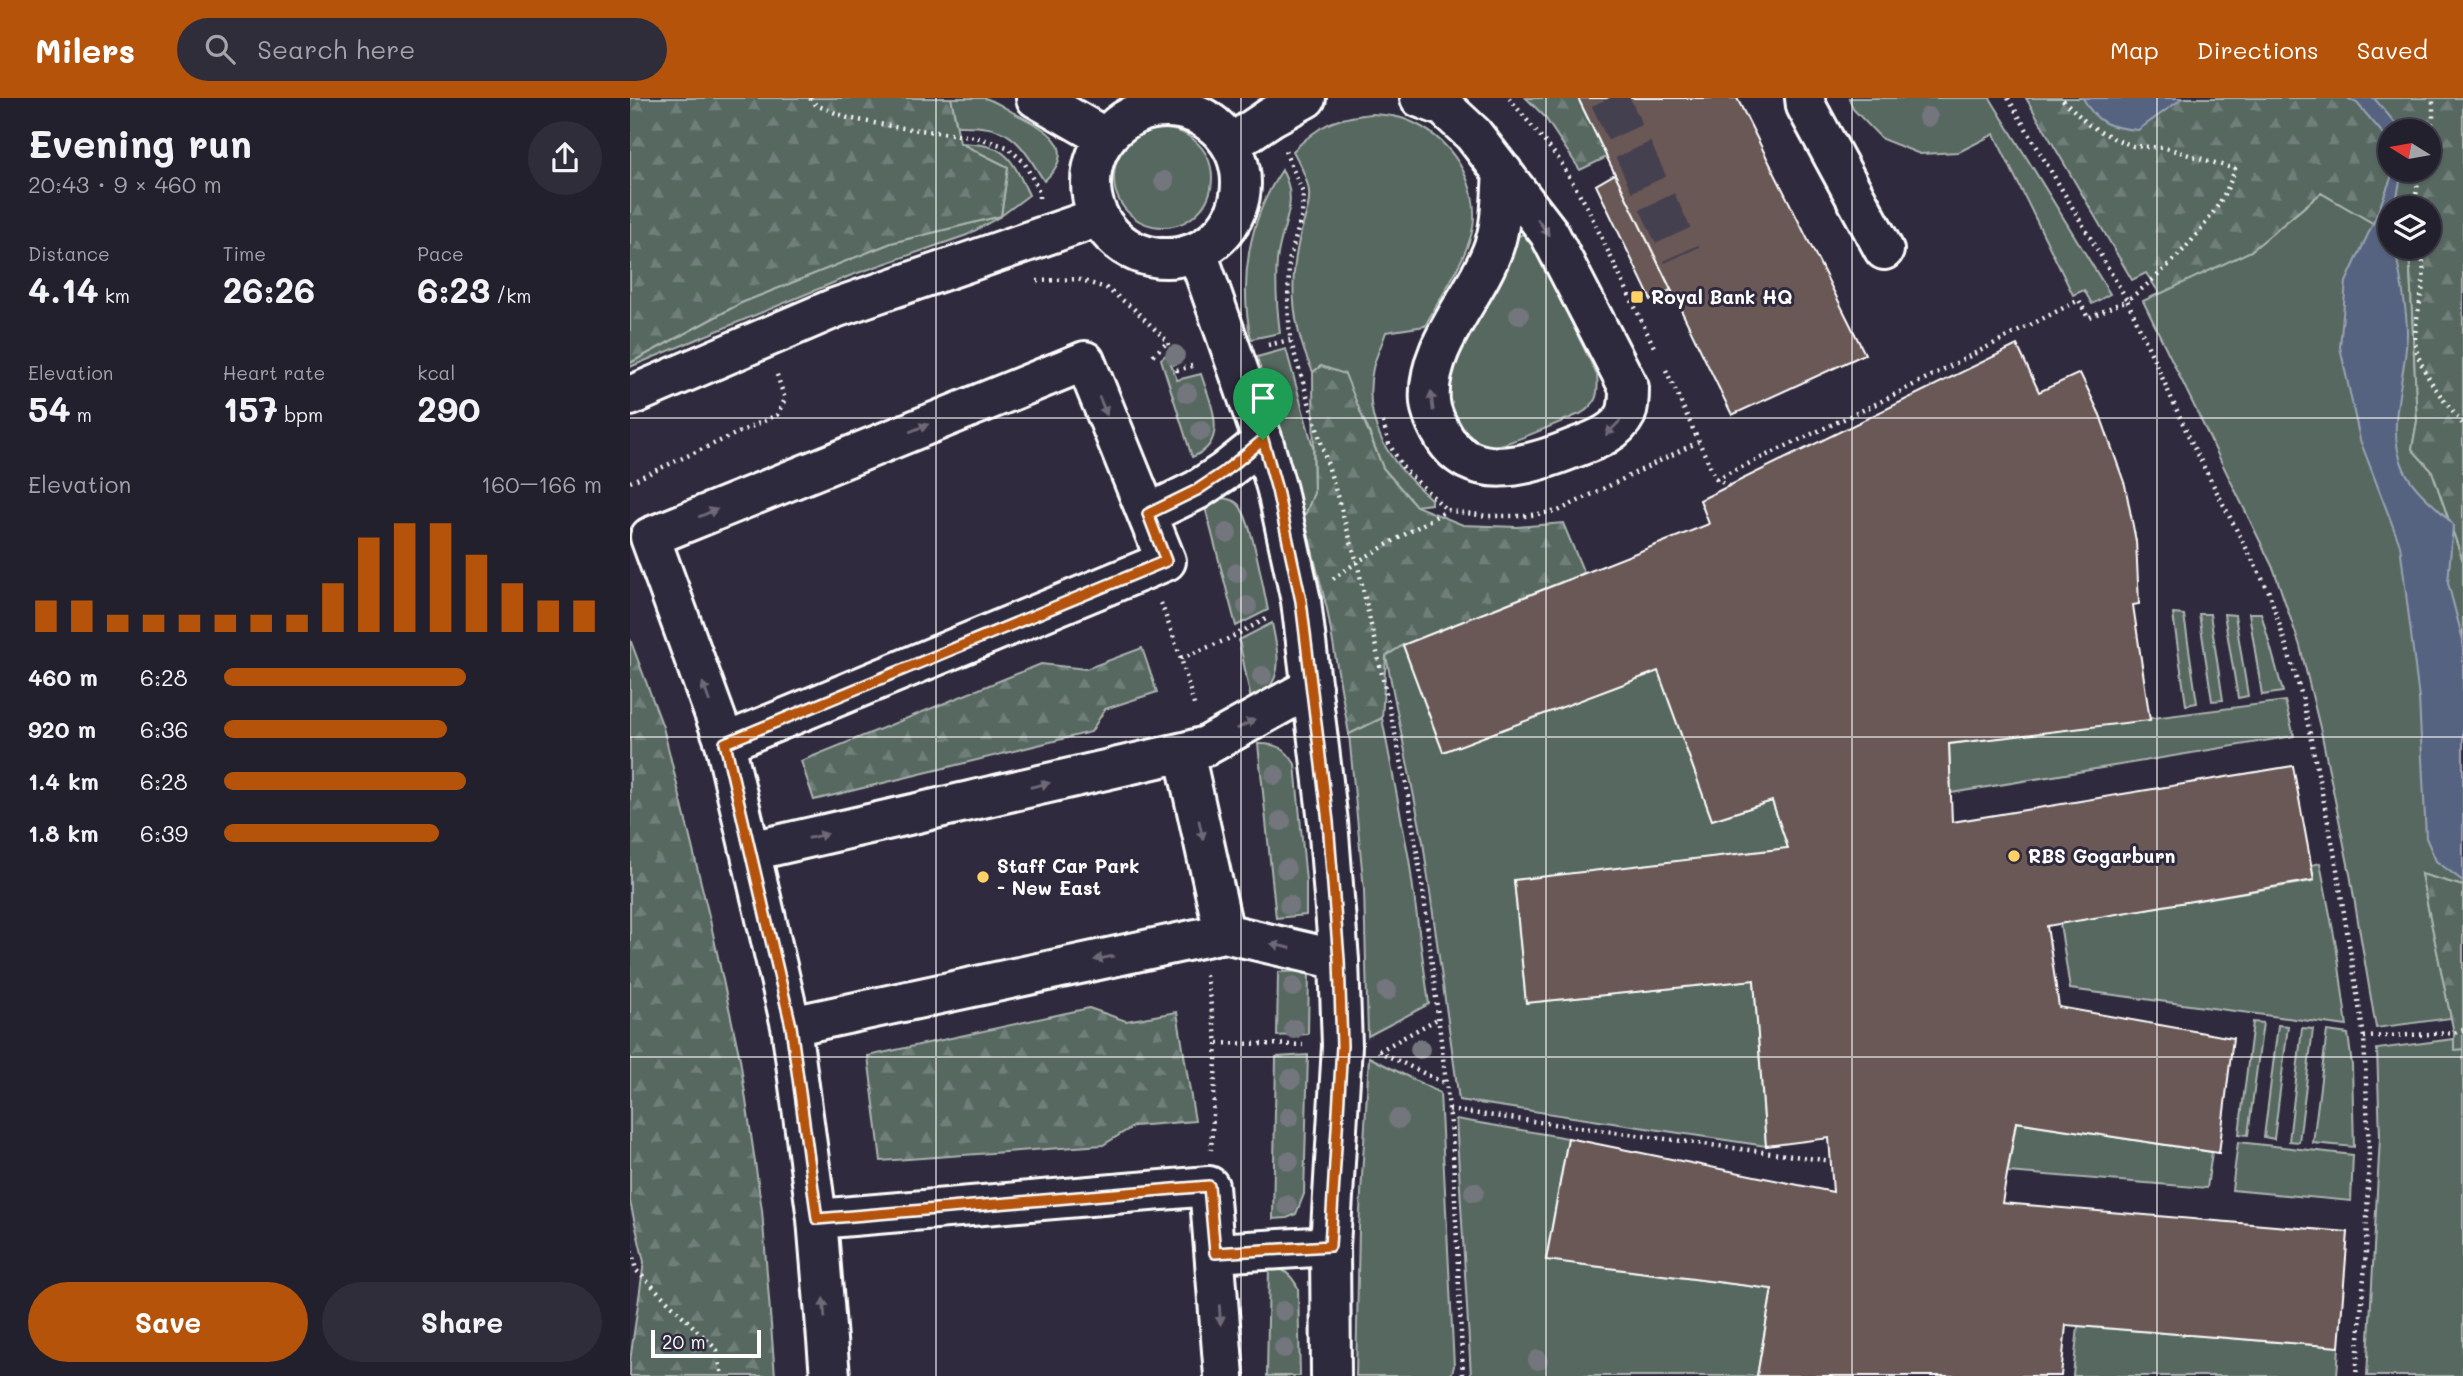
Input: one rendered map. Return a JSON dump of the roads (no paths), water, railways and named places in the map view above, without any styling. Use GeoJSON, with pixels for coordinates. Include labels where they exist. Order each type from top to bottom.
{"type":"FeatureCollection","features":[{"type":"Feature","properties":{"kind":"street"},"geometry":{"type":"LineString","coordinates":[[1036,98],[1106,138]]}},
{"type":"Feature","properties":{"kind":"street"},"geometry":{"type":"LineString","coordinates":[[1231,144],[1271,117],[1306,98]]}},
{"type":"Feature","properties":{"kind":"street"},"geometry":{"type":"LineString","coordinates":[[1420,98],[1444,107],[1473,134],[1503,172],[1549,233],[1629,388],[1626,415],[1606,436],[1544,460],[1506,468],[1472,462],[1459,453],[1446,442],[1430,404],[1430,384],[1440,353],[1494,246],[1503,172]]}},
{"type":"Feature","properties":{"kind":"street"},"geometry":{"type":"LineString","coordinates":[[1805,98],[1806,106],[1884,250]]}},
{"type":"Feature","properties":{"kind":"street"},"geometry":{"type":"LineString","coordinates":[[1155,108],[1193,112],[1210,121],[1231,144],[1241,174],[1241,198],[1232,220],[1217,239],[1197,252],[1175,258],[1152,257],[1131,249],[1113,236],[1099,217],[1093,197],[1091,177],[1096,156],[1106,138],[1119,124],[1136,114],[1155,108]]}},
{"type":"Feature","properties":{"kind":"street"},"geometry":{"type":"LineString","coordinates":[[630,396],[835,308],[1099,217]]}},
{"type":"Feature","properties":{"kind":"street"},"geometry":{"type":"LineString","coordinates":[[1197,252],[1263,440],[1277,490],[1301,601],[1312,687],[1328,822],[1339,960],[1342,1046],[1330,1246],[1331,1376]]}},
{"type":"Feature","properties":{"kind":"street"},"geometry":{"type":"LineString","coordinates":[[725,743],[1166,561],[1085,361],[650,537],[725,743],[791,1026],[817,1219],[830,1376]]}},
{"type":"Feature","properties":{"kind":"street"},"geometry":{"type":"LineString","coordinates":[[1148,514],[1197,490],[1263,440]]}},
{"type":"Feature","properties":{"kind":"street"},"geometry":{"type":"LineString","coordinates":[[751,851],[1195,749],[1312,687]]}},
{"type":"Feature","properties":{"kind":"street"},"geometry":{"type":"LineString","coordinates":[[1195,749],[1211,935]]}},
{"type":"Feature","properties":{"kind":"street"},"geometry":{"type":"LineString","coordinates":[[791,1026],[1211,935],[1339,960]]}},
{"type":"Feature","properties":{"kind":"street"},"geometry":{"type":"LineString","coordinates":[[817,1219],[1209,1186],[1224,1376]]}},
{"type":"Feature","properties":{"kind":"street"},"geometry":{"type":"LineString","coordinates":[[1215,1253],[1330,1246]]}},
{"type":"Feature","properties":{"kind":"water"},"geometry":{"type":"Polygon","coordinates":[[[2083,98],[2183,98],[2138,130],[2105,123],[2093,114],[2083,98]]]}},
{"type":"Feature","properties":{"kind":"water"},"geometry":{"type":"Polygon","coordinates":[[[2347,98],[2374,98],[2392,119],[2378,119],[2378,128],[2357,103],[2347,98]]]}},
{"type":"Feature","properties":{"kind":"water"},"geometry":{"type":"Polygon","coordinates":[[[2389,182],[2400,182],[2397,196],[2384,196],[2389,182]]]}},
{"type":"Feature","properties":{"kind":"water"},"geometry":{"type":"Polygon","coordinates":[[[2378,211],[2378,259],[2397,259],[2407,321],[2406,349],[2396,419],[2398,453],[2414,485],[2453,525],[2448,583],[2463,640],[2463,881],[2436,861],[2426,838],[2419,699],[2400,545],[2360,440],[2340,347],[2346,282],[2378,211]]]}},
{"type":"Feature","properties":{"kind":"tunnel"},"geometry":{"type":"LineString","coordinates":[[1609,98],[1682,255]]}},
{"type":"Feature","properties":{"kind":"place","name":"Royal Bank HQ"},"geometry":{"type":"Point","coordinates":[1637,297]}},
{"type":"Feature","properties":{"kind":"place","name":"RBS Gogarburn"},"geometry":{"type":"Point","coordinates":[2014,856]}},
{"type":"Feature","properties":{"kind":"place","name":"Staff Car Park - New East"},"geometry":{"type":"Point","coordinates":[983,877]}}]}
